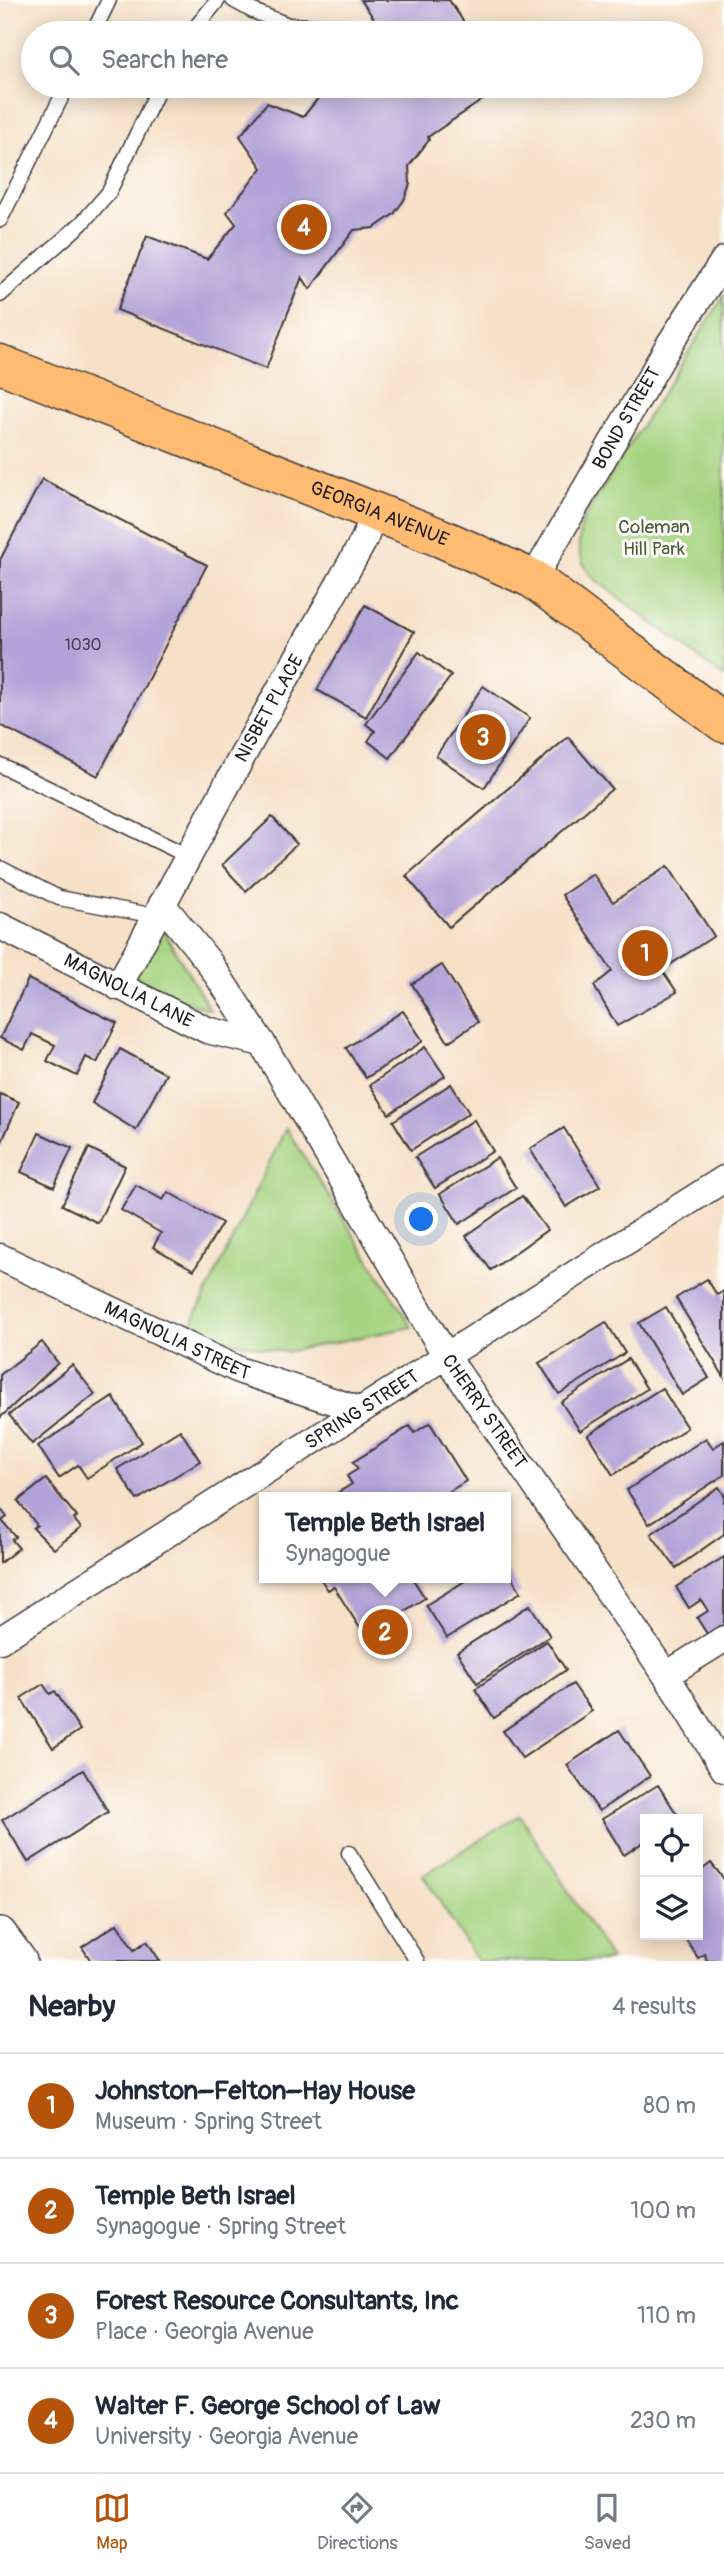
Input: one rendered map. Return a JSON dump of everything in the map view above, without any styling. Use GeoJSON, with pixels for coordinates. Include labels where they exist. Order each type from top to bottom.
{"type":"FeatureCollection","features":[{"type":"Feature","properties":{"kind":"main road","name":"GEORGIA AVENUE"},"geometry":{"type":"LineString","coordinates":[[3,371],[375,512],[533,579],[724,723]]}},
{"type":"Feature","properties":{"kind":"street","name":"BOND STREET"},"geometry":{"type":"LineString","coordinates":[[533,579],[670,345],[724,260]]}},
{"type":"Feature","properties":{"kind":"street","name":"NISBET PLACE"},"geometry":{"type":"LineString","coordinates":[[118,987],[250,742],[364,540],[375,512]]}},
{"type":"Feature","properties":{"kind":"street"},"geometry":{"type":"LineString","coordinates":[[159,910],[208,961],[262,1043]]}},
{"type":"Feature","properties":{"kind":"street","name":"MAGNOLIA LANE"},"geometry":{"type":"LineString","coordinates":[[0,926],[207,1030],[262,1043]]}},
{"type":"Feature","properties":{"kind":"street","name":"CHERRY STREET"},"geometry":{"type":"LineString","coordinates":[[262,1043],[446,1356],[666,1675],[724,1769]]}},
{"type":"Feature","properties":{"kind":"street","name":"SPRING STREET"},"geometry":{"type":"LineString","coordinates":[[0,1640],[724,1179]]}},
{"type":"Feature","properties":{"kind":"street","name":"MAGNOLIA STREET"},"geometry":{"type":"LineString","coordinates":[[0,1258],[241,1371],[360,1410]]}},
{"type":"Feature","properties":{"kind":"street"},"geometry":{"type":"LineString","coordinates":[[666,1675],[724,1639]]}},
{"type":"Feature","properties":{"kind":"street"},"geometry":{"type":"LineString","coordinates":[[0,1934],[20,1961]]}},
{"type":"Feature","properties":{"kind":"lane"},"geometry":{"type":"LineString","coordinates":[[99,21],[109,0]]}},
{"type":"Feature","properties":{"kind":"lane"},"geometry":{"type":"LineString","coordinates":[[201,21],[218,0]]}},
{"type":"Feature","properties":{"kind":"lane"},"geometry":{"type":"LineString","coordinates":[[233,0],[278,21]]}},
{"type":"Feature","properties":{"kind":"lane"},"geometry":{"type":"LineString","coordinates":[[0,220],[60,98]]}},
{"type":"Feature","properties":{"kind":"lane"},"geometry":{"type":"LineString","coordinates":[[0,295],[82,223],[110,192],[154,98]]}},
{"type":"Feature","properties":{"kind":"lane"},"geometry":{"type":"LineString","coordinates":[[0,765],[188,856]]}},
{"type":"Feature","properties":{"kind":"lane"},"geometry":{"type":"LineString","coordinates":[[0,867],[59,898],[159,910]]}},
{"type":"Feature","properties":{"kind":"lane"},"geometry":{"type":"LineString","coordinates":[[349,1853],[417,1961]]}},
{"type":"Feature","properties":{"kind":"green space","name":"Coleman Hill Park"},"geometry":{"type":"Polygon","coordinates":[[[724,296],[724,677],[593,578],[580,556],[579,543],[583,519],[724,296]]]}},
{"type":"Feature","properties":{"kind":"green space"},"geometry":{"type":"Polygon","coordinates":[[[158,921],[210,1010],[126,982],[158,921]]]}},
{"type":"Feature","properties":{"kind":"green space"},"geometry":{"type":"Polygon","coordinates":[[[286,1128],[412,1327],[286,1352],[187,1333],[286,1128]]]}},
{"type":"Feature","properties":{"kind":"green space"},"geometry":{"type":"Polygon","coordinates":[[[520,1815],[611,1959],[608,1961],[477,1961],[423,1875],[520,1815]]]}},
{"type":"Feature","properties":{"kind":"building"},"geometry":{"type":"Polygon","coordinates":[[[361,0],[449,0],[463,21],[376,21],[361,0]]]}},
{"type":"Feature","properties":{"kind":"building"},"geometry":{"type":"Polygon","coordinates":[[[318,98],[485,98],[428,137],[429,140],[409,166],[410,184],[404,200],[394,214],[374,228],[354,230],[310,289],[302,277],[266,369],[117,310],[147,236],[207,259],[236,224],[227,212],[262,168],[240,136],[267,103],[303,117],[318,98]]]}},
{"type":"Feature","properties":{"kind":"building"},"geometry":{"type":"Polygon","coordinates":[[[42,479],[207,565],[98,776],[0,725],[0,560],[42,479]]]}},
{"type":"Feature","properties":{"kind":"building"},"geometry":{"type":"Polygon","coordinates":[[[365,605],[414,632],[366,717],[317,690],[365,605]]]}},
{"type":"Feature","properties":{"kind":"building"},"geometry":{"type":"Polygon","coordinates":[[[419,652],[451,676],[390,758],[368,741],[375,731],[366,724],[419,652]]]}},
{"type":"Feature","properties":{"kind":"building"},"geometry":{"type":"Polygon","coordinates":[[[483,686],[530,718],[484,788],[436,756],[483,686]]]}},
{"type":"Feature","properties":{"kind":"building"},"geometry":{"type":"Polygon","coordinates":[[[568,737],[612,789],[449,927],[406,876],[568,737]]]}},
{"type":"Feature","properties":{"kind":"building"},"geometry":{"type":"Polygon","coordinates":[[[272,817],[297,844],[246,891],[222,865],[272,817]]]}},
{"type":"Feature","properties":{"kind":"building"},"geometry":{"type":"Polygon","coordinates":[[[668,866],[714,936],[662,970],[677,992],[617,1026],[594,986],[612,971],[562,895],[593,874],[613,902],[668,866]]]}},
{"type":"Feature","properties":{"kind":"building"},"geometry":{"type":"Polygon","coordinates":[[[442,965],[478,1022],[448,1042],[412,984],[442,965]]]}},
{"type":"Feature","properties":{"kind":"building"},"geometry":{"type":"Polygon","coordinates":[[[28,979],[117,1023],[97,1063],[86,1057],[77,1076],[47,1061],[55,1045],[32,1034],[24,1050],[0,1038],[28,979]]]}},
{"type":"Feature","properties":{"kind":"building"},"geometry":{"type":"Polygon","coordinates":[[[403,1011],[423,1041],[366,1078],[346,1048],[403,1011]]]}},
{"type":"Feature","properties":{"kind":"building"},"geometry":{"type":"Polygon","coordinates":[[[425,1047],[445,1076],[389,1114],[370,1085],[425,1047]]]}},
{"type":"Feature","properties":{"kind":"building"},"geometry":{"type":"Polygon","coordinates":[[[120,1049],[166,1074],[136,1130],[92,1103],[120,1049]]]}},
{"type":"Feature","properties":{"kind":"building"},"geometry":{"type":"Polygon","coordinates":[[[451,1084],[469,1113],[411,1150],[393,1121],[451,1084]]]}},
{"type":"Feature","properties":{"kind":"building"},"geometry":{"type":"Polygon","coordinates":[[[0,1094],[19,1102],[0,1146],[0,1094]]]}},
{"type":"Feature","properties":{"kind":"building"},"geometry":{"type":"Polygon","coordinates":[[[474,1120],[493,1151],[435,1188],[415,1157],[474,1120]]]}},
{"type":"Feature","properties":{"kind":"building"},"geometry":{"type":"Polygon","coordinates":[[[564,1128],[600,1186],[566,1207],[530,1149],[564,1128]]]}},
{"type":"Feature","properties":{"kind":"building"},"geometry":{"type":"Polygon","coordinates":[[[39,1133],[72,1148],[54,1187],[21,1172],[39,1133]]]}},
{"type":"Feature","properties":{"kind":"building"},"geometry":{"type":"Polygon","coordinates":[[[89,1148],[125,1166],[98,1223],[62,1205],[89,1148]]]}},
{"type":"Feature","properties":{"kind":"building"},"geometry":{"type":"Polygon","coordinates":[[[497,1158],[516,1188],[459,1224],[440,1194],[497,1158]]]}},
{"type":"Feature","properties":{"kind":"building"},"geometry":{"type":"Polygon","coordinates":[[[136,1185],[163,1200],[168,1192],[222,1223],[194,1270],[153,1247],[161,1233],[121,1210],[136,1185]]]}},
{"type":"Feature","properties":{"kind":"building"},"geometry":{"type":"Polygon","coordinates":[[[522,1196],[547,1230],[491,1270],[466,1236],[522,1196]]]}},
{"type":"Feature","properties":{"kind":"building"},"geometry":{"type":"Polygon","coordinates":[[[707,1279],[717,1295],[724,1291],[724,1377],[676,1298],[707,1279]]]}},
{"type":"Feature","properties":{"kind":"building"},"geometry":{"type":"Polygon","coordinates":[[[666,1307],[709,1378],[682,1395],[639,1323],[666,1307]]]}},
{"type":"Feature","properties":{"kind":"building"},"geometry":{"type":"Polygon","coordinates":[[[606,1322],[625,1353],[559,1394],[539,1363],[606,1322]]]}},
{"type":"Feature","properties":{"kind":"building"},"geometry":{"type":"Polygon","coordinates":[[[42,1342],[58,1363],[0,1418],[0,1375],[42,1342]]]}},
{"type":"Feature","properties":{"kind":"building"},"geometry":{"type":"Polygon","coordinates":[[[628,1359],[647,1389],[580,1431],[561,1402],[628,1359]]]}},
{"type":"Feature","properties":{"kind":"building"},"geometry":{"type":"Polygon","coordinates":[[[72,1365],[95,1394],[32,1444],[9,1415],[72,1365]]]}},
{"type":"Feature","properties":{"kind":"building"},"geometry":{"type":"Polygon","coordinates":[[[662,1388],[687,1428],[613,1475],[588,1435],[662,1388]]]}},
{"type":"Feature","properties":{"kind":"building"},"geometry":{"type":"Polygon","coordinates":[[[113,1397],[142,1442],[87,1478],[78,1465],[59,1478],[38,1446],[113,1397]]]}},
{"type":"Feature","properties":{"kind":"building"},"geometry":{"type":"Polygon","coordinates":[[[430,1423],[466,1481],[450,1492],[339,1492],[352,1484],[347,1476],[358,1469],[353,1462],[410,1426],[414,1433],[430,1423]]]}},
{"type":"Feature","properties":{"kind":"building"},"geometry":{"type":"Polygon","coordinates":[[[180,1430],[200,1461],[137,1500],[117,1469],[180,1430]]]}},
{"type":"Feature","properties":{"kind":"building"},"geometry":{"type":"Polygon","coordinates":[[[706,1438],[713,1448],[724,1441],[724,1475],[649,1524],[627,1490],[706,1438]]]}},
{"type":"Feature","properties":{"kind":"building"},"geometry":{"type":"Polygon","coordinates":[[[46,1479],[77,1517],[74,1519],[81,1528],[54,1549],[33,1528],[37,1525],[18,1501],[46,1479]]]}},
{"type":"Feature","properties":{"kind":"building"},"geometry":{"type":"Polygon","coordinates":[[[719,1487],[724,1495],[724,1534],[676,1568],[651,1534],[719,1487]]]}},
{"type":"Feature","properties":{"kind":"building"},"geometry":{"type":"Polygon","coordinates":[[[0,1508],[7,1517],[2,1521],[16,1537],[12,1540],[19,1548],[0,1563],[0,1508]]]}},
{"type":"Feature","properties":{"kind":"building"},"geometry":{"type":"Polygon","coordinates":[[[724,1557],[724,1632],[711,1640],[697,1618],[708,1611],[701,1600],[689,1608],[676,1587],[724,1557]]]}},
{"type":"Feature","properties":{"kind":"building"},"geometry":{"type":"Polygon","coordinates":[[[511,1576],[521,1592],[447,1638],[426,1605],[462,1583],[511,1583],[511,1576]]]}},
{"type":"Feature","properties":{"kind":"building"},"geometry":{"type":"Polygon","coordinates":[[[323,1583],[415,1583],[425,1598],[365,1636],[334,1587],[328,1590],[323,1583]]]}},
{"type":"Feature","properties":{"kind":"building"},"geometry":{"type":"Polygon","coordinates":[[[530,1605],[550,1636],[477,1683],[457,1652],[530,1605]]]}},
{"type":"Feature","properties":{"kind":"building"},"geometry":{"type":"Polygon","coordinates":[[[547,1641],[566,1670],[494,1718],[475,1689],[547,1641]]]}},
{"type":"Feature","properties":{"kind":"building"},"geometry":{"type":"Polygon","coordinates":[[[43,1684],[50,1694],[55,1691],[80,1730],[53,1748],[21,1698],[43,1684]]]}},
{"type":"Feature","properties":{"kind":"building"},"geometry":{"type":"Polygon","coordinates":[[[573,1684],[592,1711],[522,1758],[503,1731],[573,1684]]]}},
{"type":"Feature","properties":{"kind":"building"},"geometry":{"type":"Polygon","coordinates":[[[619,1730],[650,1776],[599,1811],[567,1765],[619,1730]]]}},
{"type":"Feature","properties":{"kind":"building"},"geometry":{"type":"Polygon","coordinates":[[[83,1770],[108,1812],[28,1862],[2,1820],[83,1770]]]}},
{"type":"Feature","properties":{"kind":"building"},"geometry":{"type":"Polygon","coordinates":[[[658,1785],[677,1814],[640,1814],[640,1844],[624,1855],[602,1819],[658,1785]]]}},
{"type":"Feature","properties":{"kind":"building"},"geometry":{"type":"Polygon","coordinates":[[[711,1863],[724,1879],[724,1961],[707,1961],[705,1954],[698,1958],[686,1940],[703,1940],[703,1869],[711,1863]]]}},
{"type":"Feature","properties":{"kind":"building"},"geometry":{"type":"Polygon","coordinates":[[[117,1924],[134,1950],[147,1941],[160,1961],[91,1961],[82,1947],[117,1924]]]}},
{"type":"Feature","properties":{"kind":"place","name":"Walter F. George School of Law"},"geometry":{"type":"Point","coordinates":[304,227]}},
{"type":"Feature","properties":{"kind":"place","name":"Forest Resource Consultants, Inc"},"geometry":{"type":"Point","coordinates":[483,737]}},
{"type":"Feature","properties":{"kind":"place","name":"Johnston–Felton–Hay House"},"geometry":{"type":"Point","coordinates":[645,953]}},
{"type":"Feature","properties":{"kind":"place","name":"Temple Beth Israel"},"geometry":{"type":"Point","coordinates":[385,1632]}}]}
